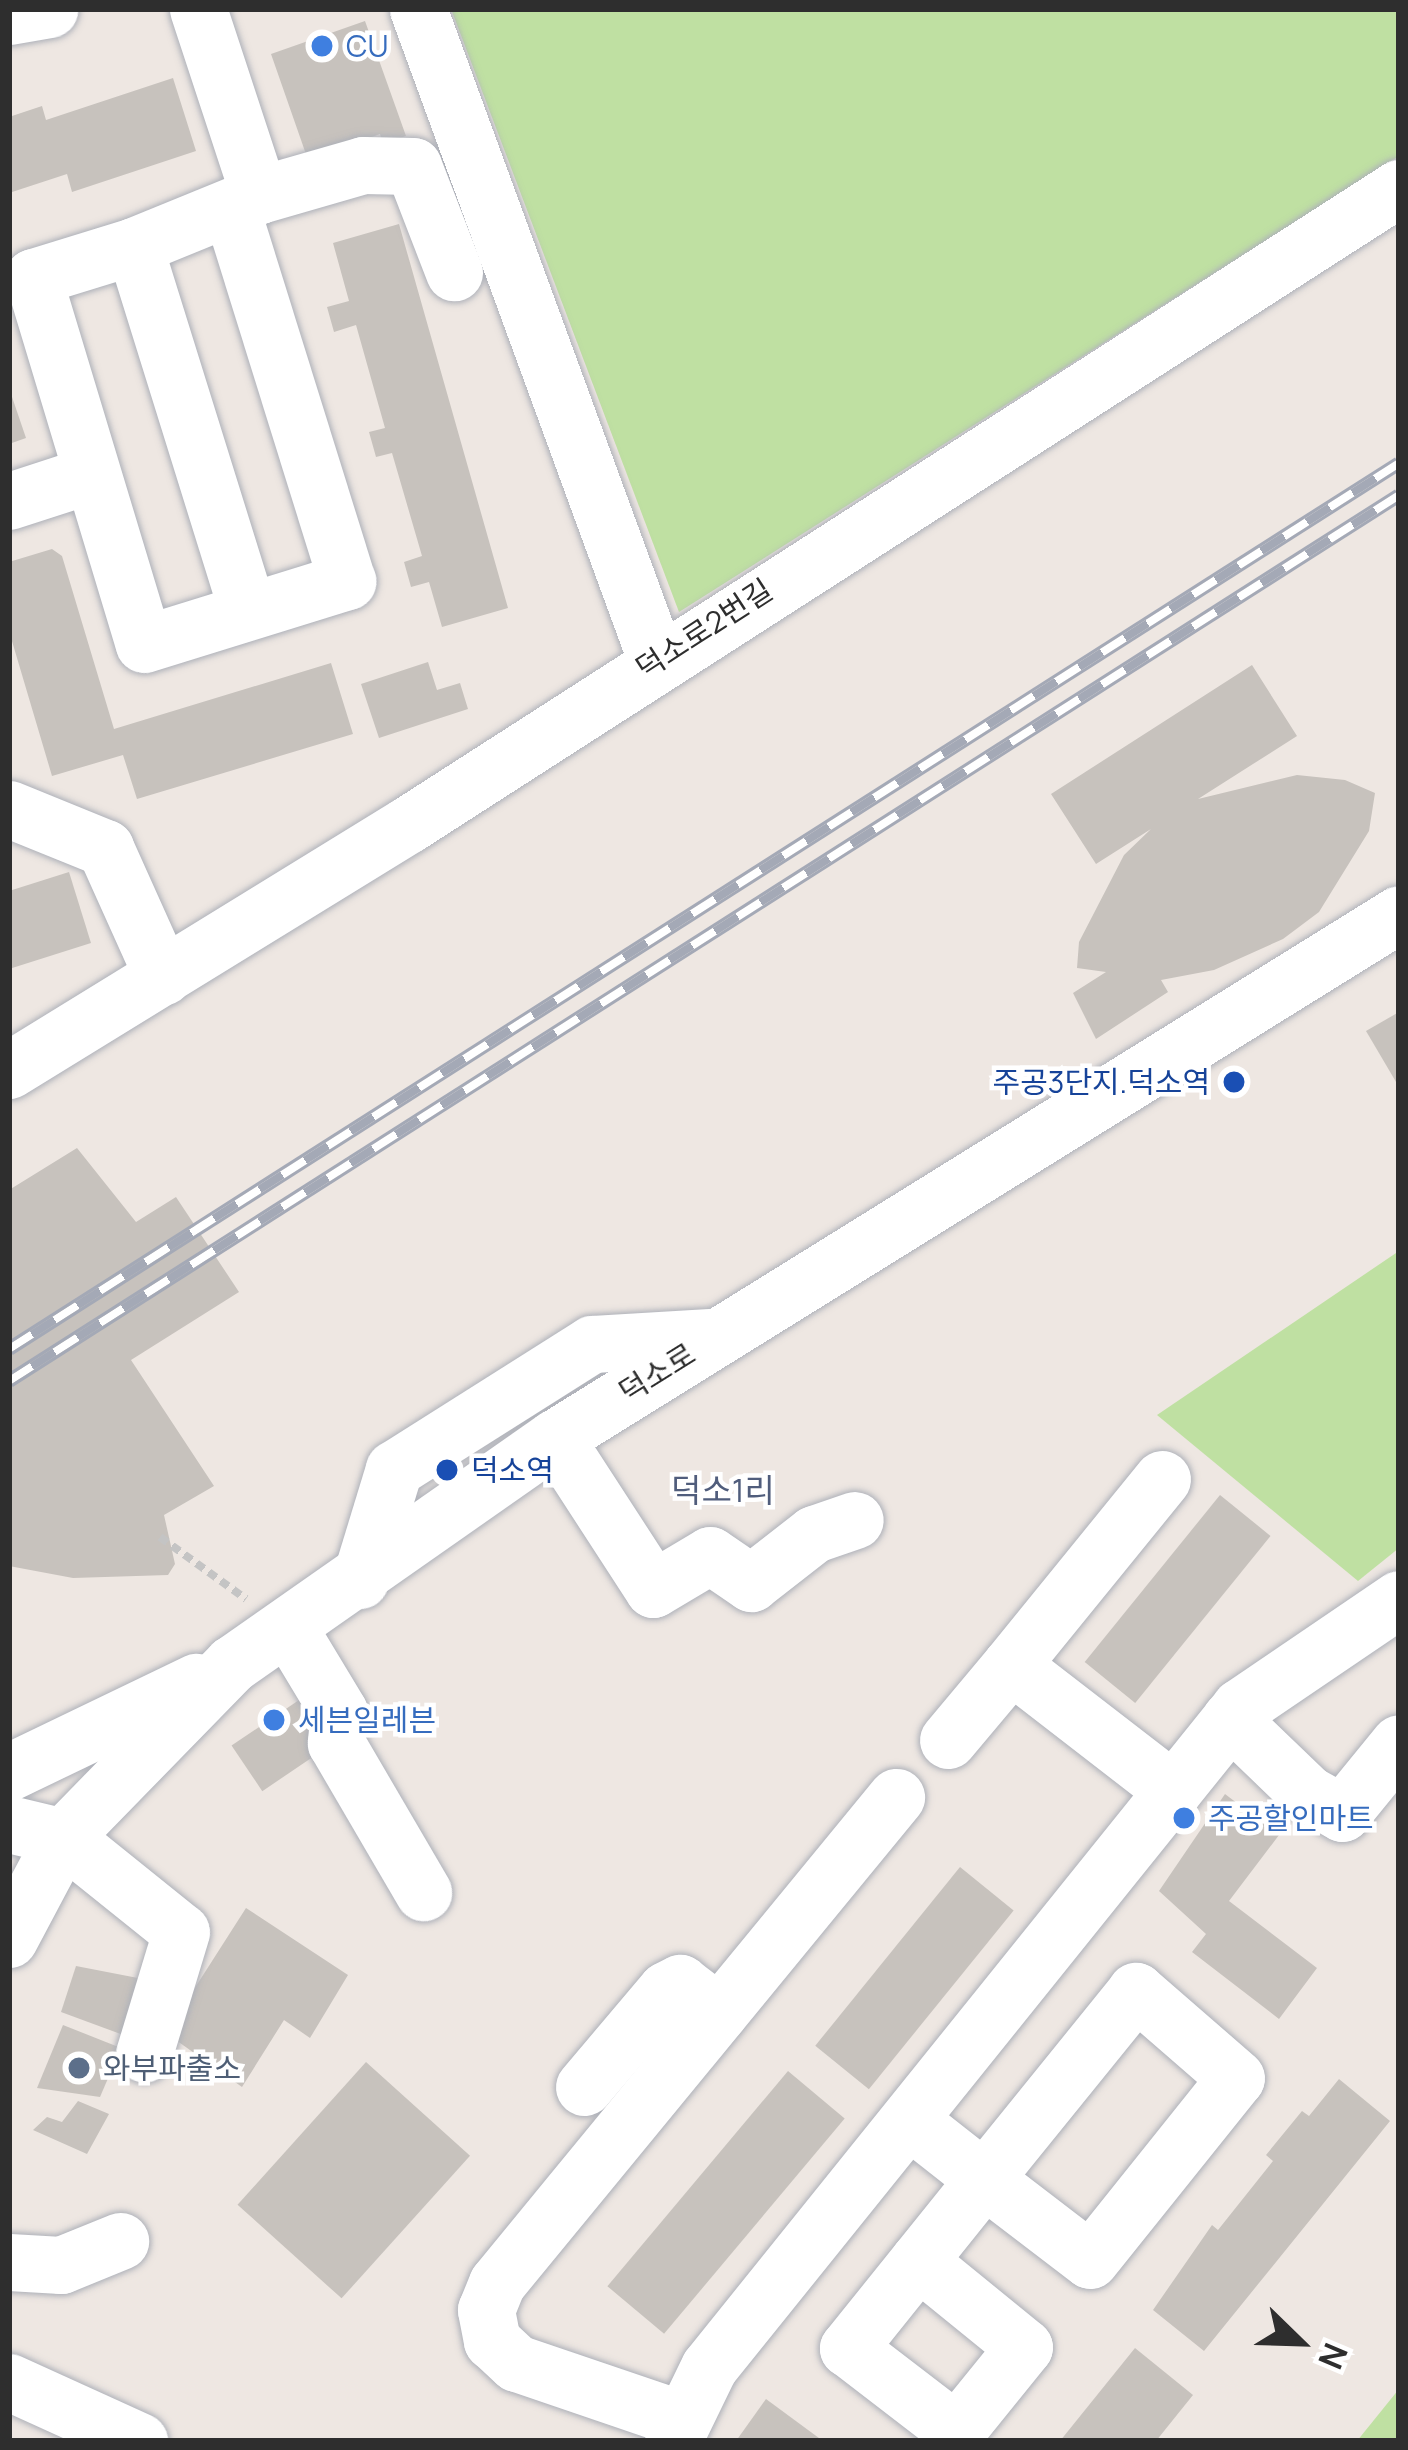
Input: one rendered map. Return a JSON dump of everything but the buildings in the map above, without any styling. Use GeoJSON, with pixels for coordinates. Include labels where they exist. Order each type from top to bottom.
{"type":"FeatureCollection","features":[{"type":"Feature","properties":{"kind":"street"},"geometry":{"type":"LineString","coordinates":[[9,16],[49,9]]}},
{"type":"Feature","properties":{"kind":"street"},"geometry":{"type":"LineString","coordinates":[[198,9],[245,201],[347,581],[144,644],[33,277],[134,246],[245,201],[363,165],[413,166],[454,272]]}},
{"type":"Feature","properties":{"kind":"street"},"geometry":{"type":"LineString","coordinates":[[418,9],[656,659]]}},
{"type":"Feature","properties":{"kind":"street","name":"덕소로2번길"},"geometry":{"type":"LineString","coordinates":[[9,1070],[164,977],[1399,188]]}},
{"type":"Feature","properties":{"kind":"street"},"geometry":{"type":"LineString","coordinates":[[134,246],[248,610]]}},
{"type":"Feature","properties":{"kind":"street"},"geometry":{"type":"LineString","coordinates":[[9,501],[92,474]]}},
{"type":"Feature","properties":{"kind":"street"},"geometry":{"type":"LineString","coordinates":[[9,808],[104,848],[164,977]]}},
{"type":"Feature","properties":{"kind":"street","name":"덕소로"},"geometry":{"type":"LineString","coordinates":[[9,1939],[63,1838],[271,1619],[360,1580],[555,1438],[1399,914]]}},
{"type":"Feature","properties":{"kind":"street"},"geometry":{"type":"LineString","coordinates":[[360,1580],[394,1469],[592,1344],[715,1336]]}},
{"type":"Feature","properties":{"kind":"street"},"geometry":{"type":"LineString","coordinates":[[555,1438],[652,1589],[710,1555],[751,1583],[814,1534],[855,1520]]}},
{"type":"Feature","properties":{"kind":"street"},"geometry":{"type":"LineString","coordinates":[[948,1740],[1162,1479]]}},
{"type":"Feature","properties":{"kind":"street"},"geometry":{"type":"LineString","coordinates":[[896,1797],[497,2283],[486,2310],[492,2341],[516,2363],[675,2430],[709,2367],[1230,1719],[1399,1599]]}},
{"type":"Feature","properties":{"kind":"street"},"geometry":{"type":"LineString","coordinates":[[271,1619],[339,1712],[336,1743],[424,1892]]}},
{"type":"Feature","properties":{"kind":"street"},"geometry":{"type":"LineString","coordinates":[[9,1772],[232,1664]]}},
{"type":"Feature","properties":{"kind":"street"},"geometry":{"type":"LineString","coordinates":[[1012,1665],[1173,1790]]}},
{"type":"Feature","properties":{"kind":"street"},"geometry":{"type":"LineString","coordinates":[[1230,1719],[1308,1793],[1342,1813],[1399,1743]]}},
{"type":"Feature","properties":{"kind":"street"},"geometry":{"type":"LineString","coordinates":[[9,1824],[63,1838],[181,1932],[144,2054]]}},
{"type":"Feature","properties":{"kind":"street"},"geometry":{"type":"LineString","coordinates":[[584,2086],[666,1990],[680,1983],[719,2013]]}},
{"type":"Feature","properties":{"kind":"street"},"geometry":{"type":"LineString","coordinates":[[909,2120],[985,2179],[1090,2260],[1236,2078],[1136,1991],[985,2179],[918,2261]]}},
{"type":"Feature","properties":{"kind":"street"},"geometry":{"type":"LineString","coordinates":[[9,2261],[61,2265],[120,2241]]}},
{"type":"Feature","properties":{"kind":"street"},"geometry":{"type":"LineString","coordinates":[[9,2383],[63,2425],[139,2441]]}},
{"type":"Feature","properties":{"kind":"path"},"geometry":{"type":"LineString","coordinates":[[160,1537],[271,1619]]}},
{"type":"Feature","properties":{"kind":"green space"},"geometry":{"type":"Polygon","coordinates":[[[451,9],[1399,9],[1399,156],[679,612],[451,9]]]}},
{"type":"Feature","properties":{"kind":"green space"},"geometry":{"type":"Polygon","coordinates":[[[1399,1251],[1399,1548],[1358,1581],[1157,1415],[1399,1251]]]}},
{"type":"Feature","properties":{"kind":"green space"},"geometry":{"type":"Polygon","coordinates":[[[1399,2389],[1399,2441],[1357,2441],[1399,2389]]]}},
{"type":"Feature","properties":{"kind":"railway"},"geometry":{"type":"LineString","coordinates":[[9,1349],[1399,463]]}},
{"type":"Feature","properties":{"kind":"railway"},"geometry":{"type":"LineString","coordinates":[[9,1381],[1399,495]]}},
{"type":"Feature","properties":{"kind":"place","name":"CU"},"geometry":{"type":"Point","coordinates":[322,46]}},
{"type":"Feature","properties":{"kind":"place","name":"주공3단지.덕소역"},"geometry":{"type":"Point","coordinates":[1234,1082]}},
{"type":"Feature","properties":{"kind":"place","name":"덕소역"},"geometry":{"type":"Point","coordinates":[447,1470]}},
{"type":"Feature","properties":{"kind":"place","name":"세븐일레븐"},"geometry":{"type":"Point","coordinates":[274,1720]}},
{"type":"Feature","properties":{"kind":"place","name":"주공할인마트"},"geometry":{"type":"Point","coordinates":[1184,1818]}},
{"type":"Feature","properties":{"kind":"place","name":"와부파출소"},"geometry":{"type":"Point","coordinates":[79,2068]}},
{"type":"Feature","properties":{"kind":"district","name":"덕소1리"},"geometry":{"type":"Point","coordinates":[723,1490]}}]}
